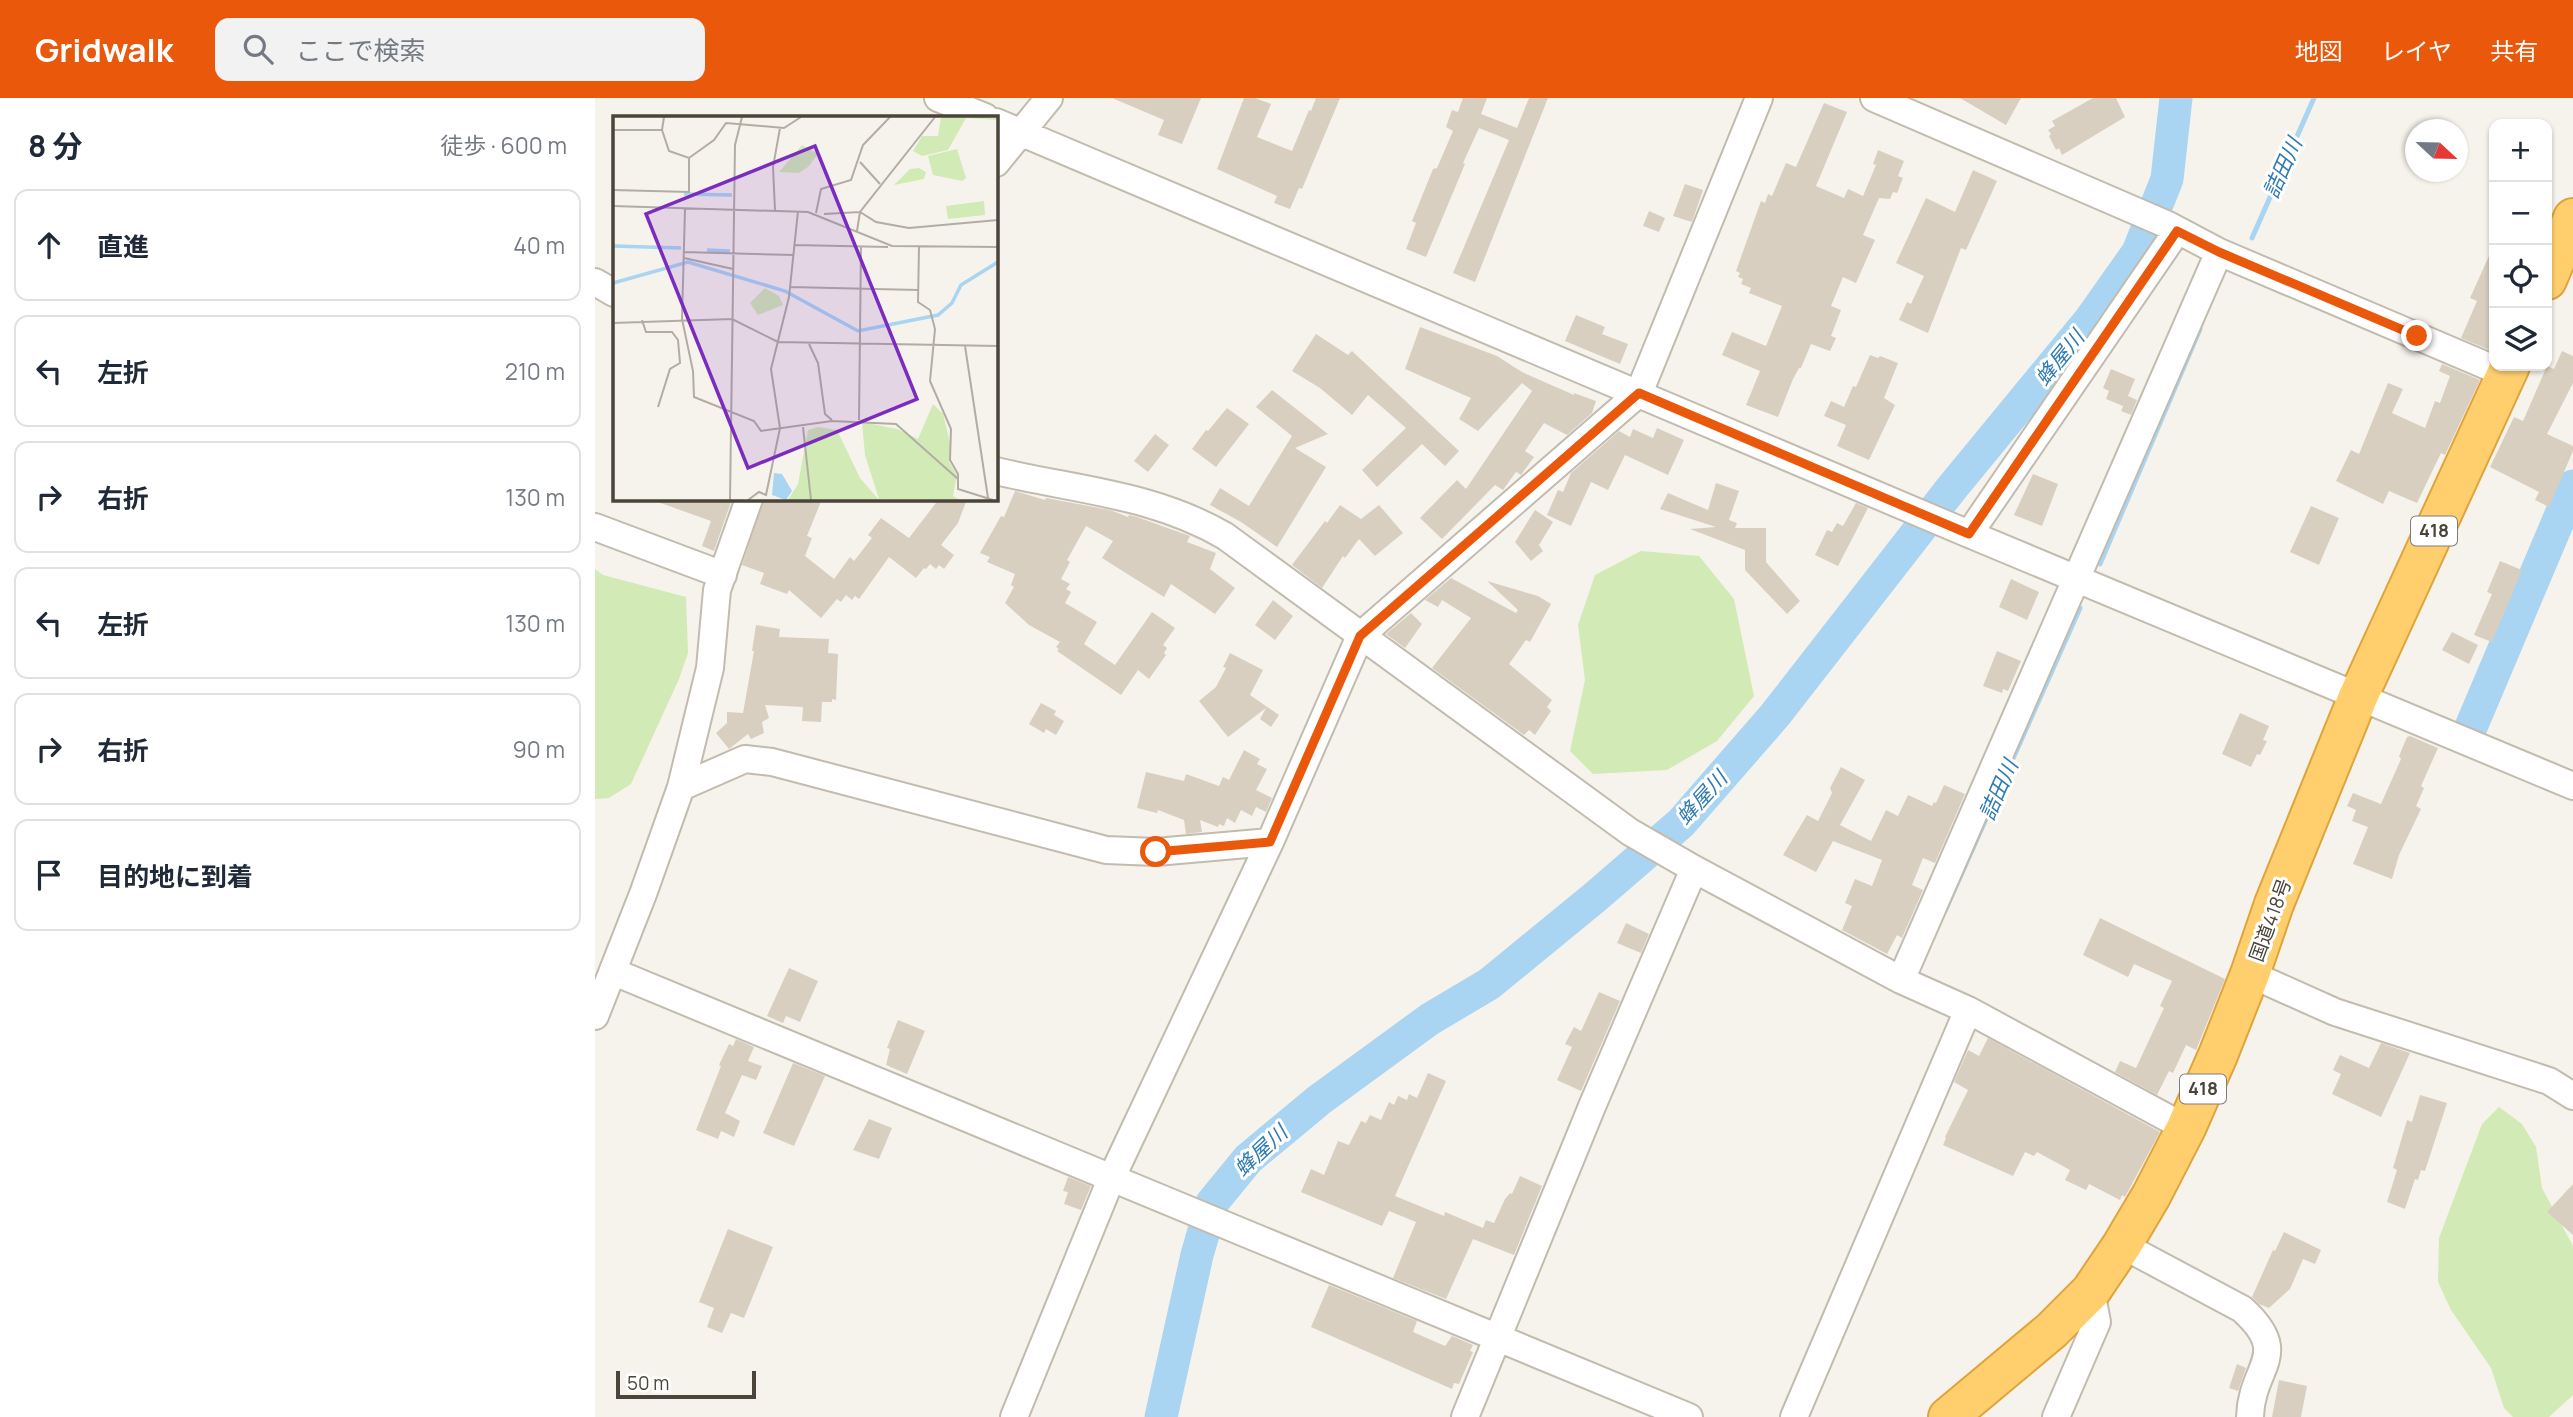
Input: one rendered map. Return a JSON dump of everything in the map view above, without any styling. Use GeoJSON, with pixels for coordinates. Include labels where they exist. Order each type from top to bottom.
{"type":"FeatureCollection","features":[{"type":"Feature","properties":{"kind":"highway"},"geometry":{"type":"LineString","coordinates":[[2552,267],[2573,218]]}},
{"type":"Feature","properties":{"kind":"highway","name":"国道418号"},"geometry":{"type":"LineString","coordinates":[[1948,1417],[2051,1331],[2091,1290],[2122,1245],[2186,1128],[2250,974],[2274,904],[2358,697],[2508,371]]}},
{"type":"Feature","properties":{"kind":"street"},"geometry":{"type":"LineString","coordinates":[[938,98],[983,116]]}},
{"type":"Feature","properties":{"kind":"street"},"geometry":{"type":"LineString","coordinates":[[997,162],[1049,98]]}},
{"type":"Feature","properties":{"kind":"street"},"geometry":{"type":"LineString","coordinates":[[1014,1417],[1111,1180],[1270,842],[1360,636],[1639,393],[1759,98]]}},
{"type":"Feature","properties":{"kind":"street"},"geometry":{"type":"LineString","coordinates":[[1874,98],[2123,205],[2219,252],[2489,362]]}},
{"type":"Feature","properties":{"kind":"street"},"geometry":{"type":"LineString","coordinates":[[997,122],[1963,532],[2573,786]]}},
{"type":"Feature","properties":{"kind":"street"},"geometry":{"type":"LineString","coordinates":[[1963,532],[2173,228]]}},
{"type":"Feature","properties":{"kind":"street"},"geometry":{"type":"LineString","coordinates":[[1901,980],[2074,578],[2219,252]]}},
{"type":"Feature","properties":{"kind":"street"},"geometry":{"type":"LineString","coordinates":[[595,282],[613,292]]}},
{"type":"Feature","properties":{"kind":"street"},"geometry":{"type":"LineString","coordinates":[[997,471],[1134,499],[1195,518],[1225,536],[1630,832],[1686,865],[1901,980],[1968,1010],[2186,1128]]}},
{"type":"Feature","properties":{"kind":"street"},"geometry":{"type":"LineString","coordinates":[[595,1016],[614,972],[681,788],[710,668],[717,590],[749,500]]}},
{"type":"Feature","properties":{"kind":"street"},"geometry":{"type":"LineString","coordinates":[[595,527],[723,575]]}},
{"type":"Feature","properties":{"kind":"street"},"geometry":{"type":"LineString","coordinates":[[681,788],[745,759],[772,762],[1106,850],[1156,852],[1270,842]]}},
{"type":"Feature","properties":{"kind":"street"},"geometry":{"type":"LineString","coordinates":[[1465,1417],[1686,865]]}},
{"type":"Feature","properties":{"kind":"street"},"geometry":{"type":"LineString","coordinates":[[614,972],[1689,1417]]}},
{"type":"Feature","properties":{"kind":"street"},"geometry":{"type":"LineString","coordinates":[[2250,974],[2335,1012],[2549,1080],[2573,1096]]}},
{"type":"Feature","properties":{"kind":"street"},"geometry":{"type":"LineString","coordinates":[[1794,1417],[1968,1010]]}},
{"type":"Feature","properties":{"kind":"street"},"geometry":{"type":"LineString","coordinates":[[2122,1245],[2242,1309],[2256,1322],[2267,1337],[2266,1358],[2250,1407],[2250,1417]]}},
{"type":"Feature","properties":{"kind":"street"},"geometry":{"type":"LineString","coordinates":[[2056,1417],[2097,1322],[2091,1290]]}},
{"type":"Feature","properties":{"kind":"green space"},"geometry":{"type":"Polygon","coordinates":[[[1641,551],[1699,556],[1734,599],[1754,696],[1717,741],[1667,770],[1593,774],[1570,751],[1585,680],[1578,625],[1595,575],[1641,551]]]}},
{"type":"Feature","properties":{"kind":"green space"},"geometry":{"type":"Polygon","coordinates":[[[595,569],[603,575],[686,597],[688,653],[679,679],[631,784],[609,798],[595,799],[595,569]]]}},
{"type":"Feature","properties":{"kind":"green space"},"geometry":{"type":"Polygon","coordinates":[[[2499,1107],[2522,1124],[2536,1147],[2542,1188],[2573,1246],[2573,1395],[2549,1417],[2513,1417],[2504,1408],[2491,1368],[2451,1310],[2438,1282],[2439,1238],[2482,1124],[2499,1107]]]}},
{"type":"Feature","properties":{"kind":"building"},"geometry":{"type":"Polygon","coordinates":[[[1112,98],[1201,98],[1182,144],[1158,135],[1164,120],[1112,98]]]}},
{"type":"Feature","properties":{"kind":"building"},"geometry":{"type":"Polygon","coordinates":[[[1244,98],[1255,98],[1271,104],[1257,137],[1292,151],[1316,98],[1340,98],[1302,189],[1299,188],[1290,209],[1274,203],[1277,196],[1217,169],[1244,98]]]}},
{"type":"Feature","properties":{"kind":"building"},"geometry":{"type":"Polygon","coordinates":[[[1463,98],[1487,98],[1481,114],[1517,128],[1529,98],[1548,98],[1475,282],[1453,273],[1509,140],[1479,128],[1426,257],[1406,249],[1416,223],[1412,221],[1433,169],[1437,168],[1453,131],[1446,127],[1452,110],[1458,112],[1463,98]]]}},
{"type":"Feature","properties":{"kind":"building"},"geometry":{"type":"Polygon","coordinates":[[[1960,98],[2021,98],[2006,125],[1960,98]]]}},
{"type":"Feature","properties":{"kind":"building"},"geometry":{"type":"Polygon","coordinates":[[[2093,98],[2116,98],[2125,117],[2062,155],[2059,148],[2056,150],[2049,136],[2051,134],[2048,130],[2055,126],[2052,121],[2093,98]]]}},
{"type":"Feature","properties":{"kind":"building"},"geometry":{"type":"Polygon","coordinates":[[[1824,103],[1847,112],[1816,186],[1844,198],[1848,189],[1863,196],[1876,165],[1873,164],[1878,150],[1904,161],[1898,176],[1903,178],[1897,193],[1893,192],[1890,199],[1879,198],[1863,235],[1875,240],[1856,283],[1843,277],[1831,306],[1841,310],[1831,336],[1836,338],[1830,351],[1811,344],[1778,417],[1746,405],[1760,371],[1722,355],[1732,332],[1766,346],[1782,306],[1749,293],[1751,288],[1741,284],[1743,279],[1738,277],[1740,273],[1736,271],[1761,201],[1765,203],[1768,194],[1772,196],[1786,163],[1796,167],[1824,103]]]}},
{"type":"Feature","properties":{"kind":"building"},"geometry":{"type":"Polygon","coordinates":[[[1973,170],[1997,181],[1966,250],[1961,248],[1928,333],[1899,320],[1907,302],[1911,304],[1924,276],[1896,263],[1926,198],[1955,212],[1973,170]]]}},
{"type":"Feature","properties":{"kind":"building"},"geometry":{"type":"Polygon","coordinates":[[[1685,184],[1703,190],[1692,222],[1673,216],[1685,184]]]}},
{"type":"Feature","properties":{"kind":"building"},"geometry":{"type":"Polygon","coordinates":[[[1649,211],[1665,218],[1659,232],[1643,226],[1649,211]]]}},
{"type":"Feature","properties":{"kind":"building"},"geometry":{"type":"Polygon","coordinates":[[[2489,256],[2489,350],[2461,338],[2477,301],[2470,298],[2489,256]]]}},
{"type":"Feature","properties":{"kind":"building"},"geometry":{"type":"Polygon","coordinates":[[[1576,315],[1605,327],[1602,334],[1628,344],[1620,364],[1565,341],[1576,315]]]}},
{"type":"Feature","properties":{"kind":"building"},"geometry":{"type":"Polygon","coordinates":[[[1420,327],[1497,356],[1522,372],[1574,395],[1596,401],[1592,413],[1567,435],[1544,423],[1525,451],[1534,457],[1521,475],[1516,472],[1503,490],[1495,485],[1442,539],[1420,518],[1457,480],[1466,489],[1532,391],[1522,383],[1478,431],[1459,419],[1471,398],[1405,369],[1420,327]]]}},
{"type":"Feature","properties":{"kind":"building"},"geometry":{"type":"Polygon","coordinates":[[[1316,334],[1348,355],[1352,351],[1459,451],[1445,466],[1422,444],[1377,487],[1362,470],[1406,428],[1368,395],[1352,415],[1320,388],[1292,371],[1316,334]]]}},
{"type":"Feature","properties":{"kind":"building"},"geometry":{"type":"Polygon","coordinates":[[[2562,351],[2573,356],[2573,383],[2547,434],[2573,446],[2573,451],[2549,507],[2535,500],[2539,492],[2490,467],[2514,417],[2523,421],[2545,371],[2554,369],[2562,351]]]}},
{"type":"Feature","properties":{"kind":"building"},"geometry":{"type":"Polygon","coordinates":[[[1870,355],[1898,363],[1884,398],[1895,405],[1869,460],[1837,446],[1846,425],[1824,416],[1831,401],[1844,407],[1870,355]]]}},
{"type":"Feature","properties":{"kind":"building"},"geometry":{"type":"Polygon","coordinates":[[[2442,364],[2480,380],[2445,455],[2441,453],[2417,503],[2389,491],[2383,504],[2336,481],[2351,450],[2359,454],[2388,383],[2403,389],[2392,413],[2425,428],[2435,401],[2440,403],[2450,376],[2439,371],[2442,364]]]}},
{"type":"Feature","properties":{"kind":"building"},"geometry":{"type":"Polygon","coordinates":[[[2111,369],[2135,379],[2128,396],[2137,400],[2131,415],[2121,411],[2127,397],[2123,406],[2106,399],[2109,391],[2103,388],[2111,369]]]}},
{"type":"Feature","properties":{"kind":"building"},"geometry":{"type":"Polygon","coordinates":[[[1272,390],[1328,434],[1295,448],[1326,467],[1277,547],[1210,505],[1220,488],[1249,506],[1292,436],[1256,407],[1272,390]]]}},
{"type":"Feature","properties":{"kind":"building"},"geometry":{"type":"Polygon","coordinates":[[[1227,408],[1249,424],[1216,467],[1192,449],[1227,408]]]}},
{"type":"Feature","properties":{"kind":"building"},"geometry":{"type":"Polygon","coordinates":[[[1657,428],[1684,440],[1668,475],[1625,455],[1608,490],[1591,482],[1571,526],[1547,515],[1558,490],[1563,492],[1571,473],[1619,431],[1630,437],[1633,429],[1653,438],[1657,428]]]}},
{"type":"Feature","properties":{"kind":"building"},"geometry":{"type":"Polygon","coordinates":[[[1155,434],[1169,445],[1148,472],[1134,461],[1155,434]]]}},
{"type":"Feature","properties":{"kind":"building"},"geometry":{"type":"Polygon","coordinates":[[[2033,474],[2058,484],[2042,526],[2014,515],[2033,474]]]}},
{"type":"Feature","properties":{"kind":"building"},"geometry":{"type":"Polygon","coordinates":[[[1716,483],[1739,491],[1729,520],[1737,523],[1735,528],[1766,528],[1766,562],[1800,601],[1787,614],[1745,570],[1745,550],[1690,529],[1716,527],[1660,509],[1668,493],[1708,510],[1716,483]]]}},
{"type":"Feature","properties":{"kind":"building"},"geometry":{"type":"Polygon","coordinates":[[[1015,491],[1045,500],[1046,498],[1110,510],[1190,536],[1187,542],[1216,553],[1210,569],[1235,588],[1215,614],[1171,584],[1164,597],[1102,558],[1113,541],[1086,526],[1067,560],[1070,562],[1061,579],[1070,584],[1066,589],[1071,592],[1065,603],[1097,622],[1084,644],[1115,665],[1152,612],[1175,628],[1163,645],[1167,648],[1164,653],[1166,655],[1149,679],[1138,670],[1121,695],[1057,651],[1059,649],[1056,647],[1060,642],[1029,625],[1005,603],[1014,587],[1011,585],[1015,574],[987,562],[990,557],[980,553],[1001,516],[1004,517],[1015,491]]]}},
{"type":"Feature","properties":{"kind":"building"},"geometry":{"type":"Polygon","coordinates":[[[732,500],[714,551],[702,546],[711,521],[655,501],[732,500]]]}},
{"type":"Feature","properties":{"kind":"building"},"geometry":{"type":"Polygon","coordinates":[[[764,500],[822,500],[807,536],[812,538],[805,556],[834,579],[850,557],[854,561],[872,538],[868,535],[881,518],[909,538],[938,500],[967,500],[958,523],[941,545],[954,555],[944,569],[939,565],[936,569],[930,564],[916,578],[889,557],[859,599],[855,596],[852,600],[846,595],[841,602],[837,599],[821,618],[789,590],[787,594],[760,584],[764,573],[742,565],[764,500]]]}},
{"type":"Feature","properties":{"kind":"building"},"geometry":{"type":"Polygon","coordinates":[[[1856,503],[1868,508],[1838,566],[1815,555],[1827,530],[1832,532],[1837,523],[1843,526],[1856,503]]]}},
{"type":"Feature","properties":{"kind":"building"},"geometry":{"type":"Polygon","coordinates":[[[1340,505],[1361,519],[1379,505],[1403,533],[1375,556],[1359,539],[1345,558],[1343,556],[1322,588],[1292,565],[1340,505]]]}},
{"type":"Feature","properties":{"kind":"building"},"geometry":{"type":"Polygon","coordinates":[[[2311,506],[2339,518],[2319,565],[2290,552],[2311,506]]]}},
{"type":"Feature","properties":{"kind":"building"},"geometry":{"type":"Polygon","coordinates":[[[1535,510],[1553,522],[1539,545],[1543,551],[1531,561],[1515,542],[1535,510]]]}},
{"type":"Feature","properties":{"kind":"building"},"geometry":{"type":"Polygon","coordinates":[[[2500,561],[2522,570],[2492,642],[2474,635],[2492,594],[2487,592],[2500,561]]]}},
{"type":"Feature","properties":{"kind":"building"},"geometry":{"type":"Polygon","coordinates":[[[1451,578],[1516,613],[1518,610],[1487,581],[1538,596],[1551,604],[1530,642],[1526,640],[1509,664],[1552,700],[1547,707],[1551,711],[1535,735],[1529,730],[1524,735],[1432,668],[1471,618],[1442,600],[1438,607],[1425,600],[1451,578]]]}},
{"type":"Feature","properties":{"kind":"building"},"geometry":{"type":"Polygon","coordinates":[[[2011,579],[2039,592],[2027,620],[1999,607],[2011,579]]]}},
{"type":"Feature","properties":{"kind":"building"},"geometry":{"type":"Polygon","coordinates":[[[1273,600],[1293,616],[1275,640],[1255,625],[1273,600]]]}},
{"type":"Feature","properties":{"kind":"building"},"geometry":{"type":"Polygon","coordinates":[[[1411,613],[1422,624],[1405,648],[1386,634],[1411,613]]]}},
{"type":"Feature","properties":{"kind":"building"},"geometry":{"type":"Polygon","coordinates":[[[756,625],[780,629],[779,637],[829,639],[828,653],[838,654],[836,700],[822,702],[821,722],[802,721],[803,707],[765,705],[769,718],[762,722],[764,733],[751,739],[748,734],[729,749],[716,733],[727,723],[727,712],[743,713],[756,625]]]}},
{"type":"Feature","properties":{"kind":"building"},"geometry":{"type":"Polygon","coordinates":[[[2452,632],[2478,645],[2469,664],[2442,650],[2452,632]]]}},
{"type":"Feature","properties":{"kind":"building"},"geometry":{"type":"Polygon","coordinates":[[[1997,651],[2021,661],[2008,691],[2003,689],[2002,693],[1983,686],[1997,651]]]}},
{"type":"Feature","properties":{"kind":"building"},"geometry":{"type":"Polygon","coordinates":[[[1230,653],[1263,670],[1250,695],[1279,715],[1271,727],[1260,719],[1266,708],[1228,737],[1199,701],[1216,687],[1230,653]]]}},
{"type":"Feature","properties":{"kind":"building"},"geometry":{"type":"Polygon","coordinates":[[[1041,703],[1056,711],[1054,715],[1064,721],[1056,735],[1046,729],[1044,733],[1029,724],[1041,703]]]}},
{"type":"Feature","properties":{"kind":"building"},"geometry":{"type":"Polygon","coordinates":[[[2240,713],[2269,726],[2263,740],[2267,741],[2251,767],[2222,754],[2240,713]]]}},
{"type":"Feature","properties":{"kind":"building"},"geometry":{"type":"Polygon","coordinates":[[[2407,737],[2438,748],[2421,786],[2424,788],[2416,806],[2421,809],[2399,855],[2392,879],[2353,864],[2368,827],[2352,821],[2356,810],[2347,806],[2353,793],[2381,804],[2401,759],[2399,756],[2407,737]]]}},
{"type":"Feature","properties":{"kind":"building"},"geometry":{"type":"Polygon","coordinates":[[[1244,750],[1260,759],[1257,764],[1267,769],[1256,790],[1272,798],[1266,812],[1256,807],[1252,816],[1241,810],[1235,823],[1227,818],[1224,826],[1219,824],[1218,827],[1200,820],[1202,832],[1186,834],[1184,820],[1158,810],[1157,813],[1137,808],[1146,772],[1184,781],[1186,774],[1219,786],[1223,777],[1229,780],[1244,750]]]}},
{"type":"Feature","properties":{"kind":"building"},"geometry":{"type":"Polygon","coordinates":[[[1841,767],[1865,780],[1840,825],[1871,841],[1886,810],[1898,816],[1908,795],[1932,806],[1944,785],[1965,794],[1935,863],[1923,858],[1912,885],[1923,890],[1902,938],[1897,935],[1887,954],[1842,930],[1852,906],[1845,903],[1855,879],[1872,886],[1882,860],[1833,841],[1816,872],[1783,855],[1807,815],[1818,821],[1841,767]]]}},
{"type":"Feature","properties":{"kind":"building"},"geometry":{"type":"Polygon","coordinates":[[[2100,918],[2225,979],[2196,1050],[2186,1045],[2173,1073],[2169,1071],[2157,1095],[2115,1072],[2120,1061],[2136,1068],[2164,1008],[2160,1006],[2172,981],[2134,964],[2128,977],[2083,955],[2100,918]]]}},
{"type":"Feature","properties":{"kind":"building"},"geometry":{"type":"Polygon","coordinates":[[[1626,923],[1649,934],[1641,953],[1617,943],[1626,923]]]}},
{"type":"Feature","properties":{"kind":"building"},"geometry":{"type":"Polygon","coordinates":[[[789,968],[818,981],[800,1022],[786,1016],[783,1023],[767,1016],[789,968]]]}},
{"type":"Feature","properties":{"kind":"building"},"geometry":{"type":"Polygon","coordinates":[[[1599,992],[1620,1001],[1581,1091],[1557,1080],[1572,1047],[1565,1044],[1574,1027],[1581,1031],[1599,992]]]}},
{"type":"Feature","properties":{"kind":"building"},"geometry":{"type":"Polygon","coordinates":[[[898,1020],[925,1031],[907,1074],[886,1065],[890,1049],[887,1048],[898,1020]]]}},
{"type":"Feature","properties":{"kind":"building"},"geometry":{"type":"Polygon","coordinates":[[[1988,1038],[2160,1132],[2125,1197],[2122,1195],[2120,1200],[2089,1184],[2086,1190],[2065,1180],[2070,1170],[2037,1152],[2034,1156],[2025,1152],[2013,1176],[1943,1145],[1968,1090],[1954,1082],[1968,1050],[1979,1056],[1988,1038]]]}},
{"type":"Feature","properties":{"kind":"building"},"geometry":{"type":"Polygon","coordinates":[[[736,1039],[754,1047],[748,1061],[762,1066],[756,1080],[742,1075],[725,1113],[740,1121],[734,1137],[721,1131],[718,1139],[696,1130],[721,1066],[719,1065],[729,1044],[733,1046],[736,1039]]]}},
{"type":"Feature","properties":{"kind":"building"},"geometry":{"type":"Polygon","coordinates":[[[2381,1043],[2410,1053],[2381,1117],[2332,1094],[2341,1074],[2333,1070],[2340,1055],[2369,1068],[2381,1043]]]}},
{"type":"Feature","properties":{"kind":"building"},"geometry":{"type":"Polygon","coordinates":[[[793,1063],[825,1076],[794,1146],[763,1133],[793,1063]]]}},
{"type":"Feature","properties":{"kind":"building"},"geometry":{"type":"Polygon","coordinates":[[[1428,1073],[1446,1081],[1395,1196],[1483,1228],[1486,1220],[1494,1223],[1520,1176],[1542,1186],[1514,1255],[1473,1239],[1446,1299],[1393,1278],[1416,1222],[1389,1211],[1382,1226],[1301,1192],[1311,1169],[1324,1175],[1338,1141],[1349,1145],[1361,1121],[1366,1123],[1370,1115],[1381,1120],[1389,1102],[1394,1105],[1398,1096],[1407,1100],[1409,1094],[1417,1098],[1428,1073]]]}},
{"type":"Feature","properties":{"kind":"building"},"geometry":{"type":"Polygon","coordinates":[[[2420,1095],[2447,1103],[2425,1171],[2421,1170],[2418,1180],[2415,1179],[2405,1209],[2387,1202],[2397,1170],[2393,1168],[2407,1120],[2412,1122],[2420,1095]]]}},
{"type":"Feature","properties":{"kind":"building"},"geometry":{"type":"Polygon","coordinates":[[[869,1119],[892,1128],[879,1159],[853,1150],[869,1119]]]}},
{"type":"Feature","properties":{"kind":"building"},"geometry":{"type":"Polygon","coordinates":[[[1068,1177],[1091,1186],[1081,1210],[1064,1204],[1068,1192],[1063,1191],[1068,1177]]]}},
{"type":"Feature","properties":{"kind":"building"},"geometry":{"type":"Polygon","coordinates":[[[2573,1184],[2573,1235],[2547,1212],[2573,1184]]]}},
{"type":"Feature","properties":{"kind":"building"},"geometry":{"type":"Polygon","coordinates":[[[728,1229],[773,1247],[744,1318],[731,1313],[722,1333],[707,1327],[714,1308],[699,1302],[728,1229]]]}},
{"type":"Feature","properties":{"kind":"building"},"geometry":{"type":"Polygon","coordinates":[[[2284,1232],[2321,1250],[2315,1264],[2303,1259],[2290,1289],[2269,1308],[2252,1297],[2284,1232]]]}},
{"type":"Feature","properties":{"kind":"building"},"geometry":{"type":"Polygon","coordinates":[[[1329,1285],[1417,1321],[1413,1332],[1445,1346],[1452,1336],[1473,1345],[1470,1351],[1473,1352],[1459,1384],[1454,1383],[1452,1389],[1311,1327],[1329,1285]]]}},
{"type":"Feature","properties":{"kind":"building"},"geometry":{"type":"Polygon","coordinates":[[[2237,1364],[2246,1368],[2238,1391],[2229,1388],[2237,1364]]]}},
{"type":"Feature","properties":{"kind":"building"},"geometry":{"type":"Polygon","coordinates":[[[2279,1380],[2307,1386],[2301,1417],[2272,1417],[2279,1380]]]}},
{"type":"Feature","properties":{"kind":"waterway","name":"蜂屋川"},"geometry":{"type":"LineString","coordinates":[[1161,1417],[1197,1255],[1212,1203],[1248,1159],[1319,1100],[1430,1019],[1489,984],[1681,823],[1775,715],[1951,489],[2090,320],[2138,252],[2167,179],[2176,98]]}},
{"type":"Feature","properties":{"kind":"waterway","name":"詰田川"},"geometry":{"type":"LineString","coordinates":[[2252,238],[2314,98]]}},
{"type":"Feature","properties":{"kind":"waterway","name":"詰田川"},"geometry":{"type":"LineString","coordinates":[[2100,564],[2200,329]]}},
{"type":"Feature","properties":{"kind":"waterway"},"geometry":{"type":"LineString","coordinates":[[2471,727],[2573,486]]}},
{"type":"Feature","properties":{"kind":"waterway","name":"詰田川"},"geometry":{"type":"LineString","coordinates":[[1945,911],[2080,608]]}},
{"type":"Feature","properties":{"kind":"route"},"geometry":{"type":"LineString","coordinates":[[1156,852],[1270,842],[1360,636],[1639,393],[1969,534],[2177,231],[2219,252],[2417,336]]}}]}
